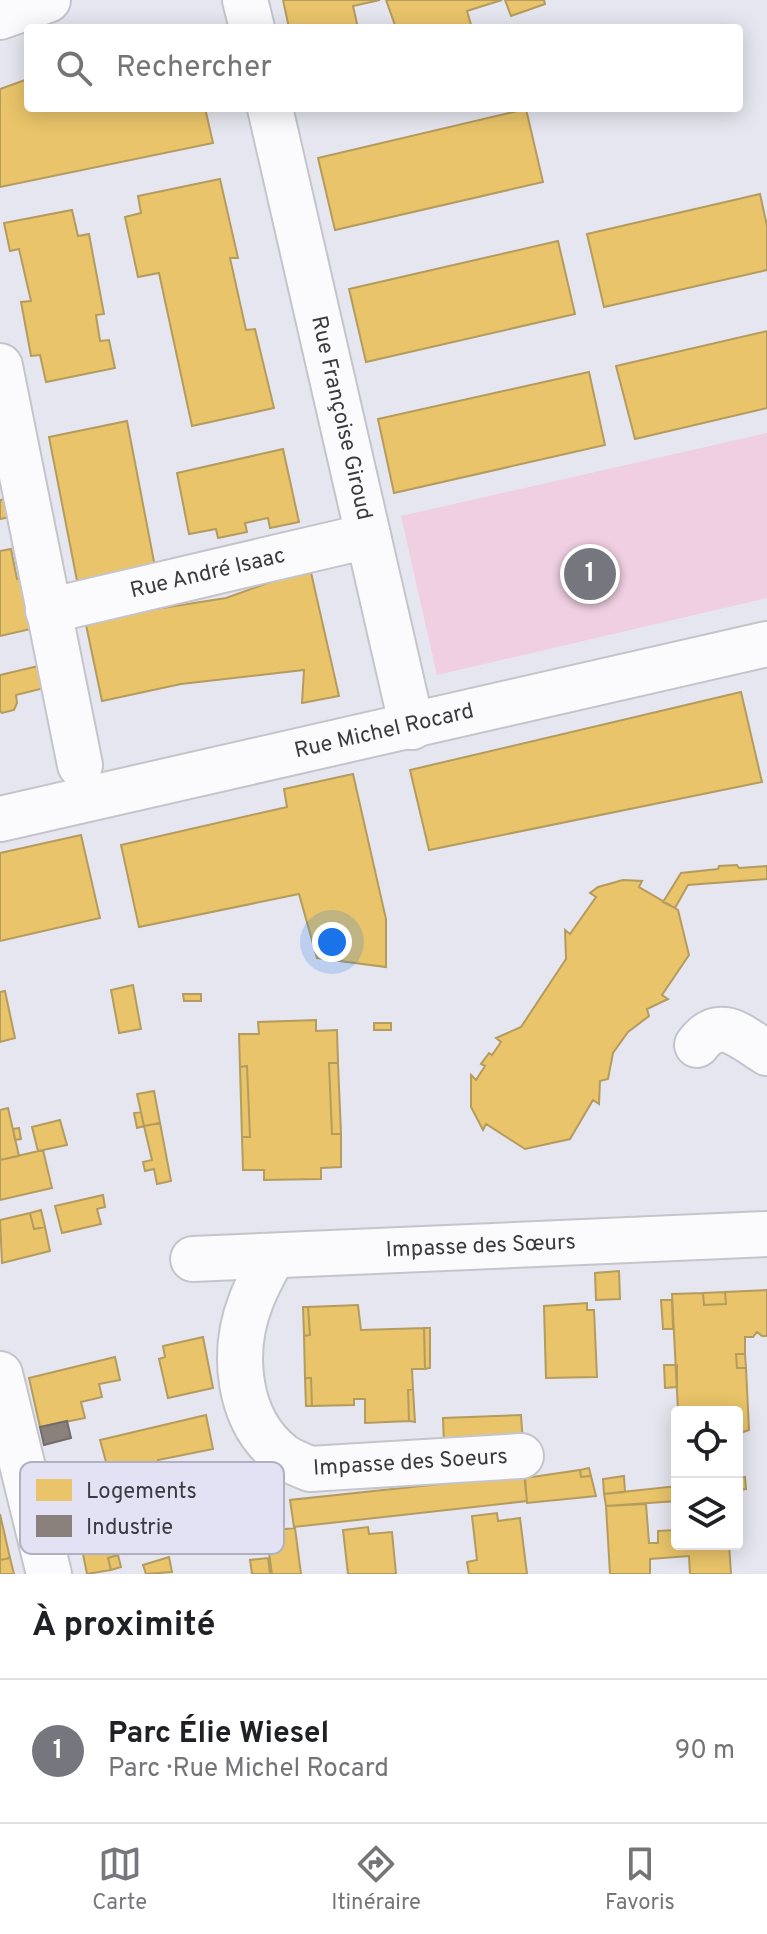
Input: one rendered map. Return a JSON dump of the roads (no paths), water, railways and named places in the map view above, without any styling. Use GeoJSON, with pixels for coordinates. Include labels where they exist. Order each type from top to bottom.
{"type":"FeatureCollection","features":[{"type":"Feature","properties":{"kind":"street"},"geometry":{"type":"LineString","coordinates":[[0,17],[48,0]]}},
{"type":"Feature","properties":{"kind":"street"},"geometry":{"type":"LineString","coordinates":[[245,0],[251,24]]}},
{"type":"Feature","properties":{"kind":"street","name":"Rue Françoise Giroud"},"geometry":{"type":"LineString","coordinates":[[271,112],[412,727]]}},
{"type":"Feature","properties":{"kind":"street"},"geometry":{"type":"LineString","coordinates":[[0,366],[80,765]]}},
{"type":"Feature","properties":{"kind":"street","name":"Rue André Isaac"},"geometry":{"type":"LineString","coordinates":[[48,611],[368,536]]}},
{"type":"Feature","properties":{"kind":"street","name":"Rue Michel Rocard"},"geometry":{"type":"LineString","coordinates":[[0,819],[767,644]]}},
{"type":"Feature","properties":{"kind":"street"},"geometry":{"type":"LineString","coordinates":[[697,1045],[707,1032],[731,1030],[767,1053]]}},
{"type":"Feature","properties":{"kind":"street","name":"Impasse des Sœurs"},"geometry":{"type":"LineString","coordinates":[[193,1259],[767,1234]]}},
{"type":"Feature","properties":{"kind":"street","name":"Impasse des Soeurs"},"geometry":{"type":"LineString","coordinates":[[273,1256],[250,1302],[242,1338],[240,1381],[256,1427],[283,1456],[310,1469],[521,1456]]}},
{"type":"Feature","properties":{"kind":"street"},"geometry":{"type":"LineString","coordinates":[[0,1374],[22,1462]]}},
{"type":"Feature","properties":{"kind":"street"},"geometry":{"type":"LineString","coordinates":[[44,1554],[49,1574]]}},
{"type":"Feature","properties":{"kind":"place","name":"Parc Élie Wiesel"},"geometry":{"type":"Point","coordinates":[590,574]}}]}
